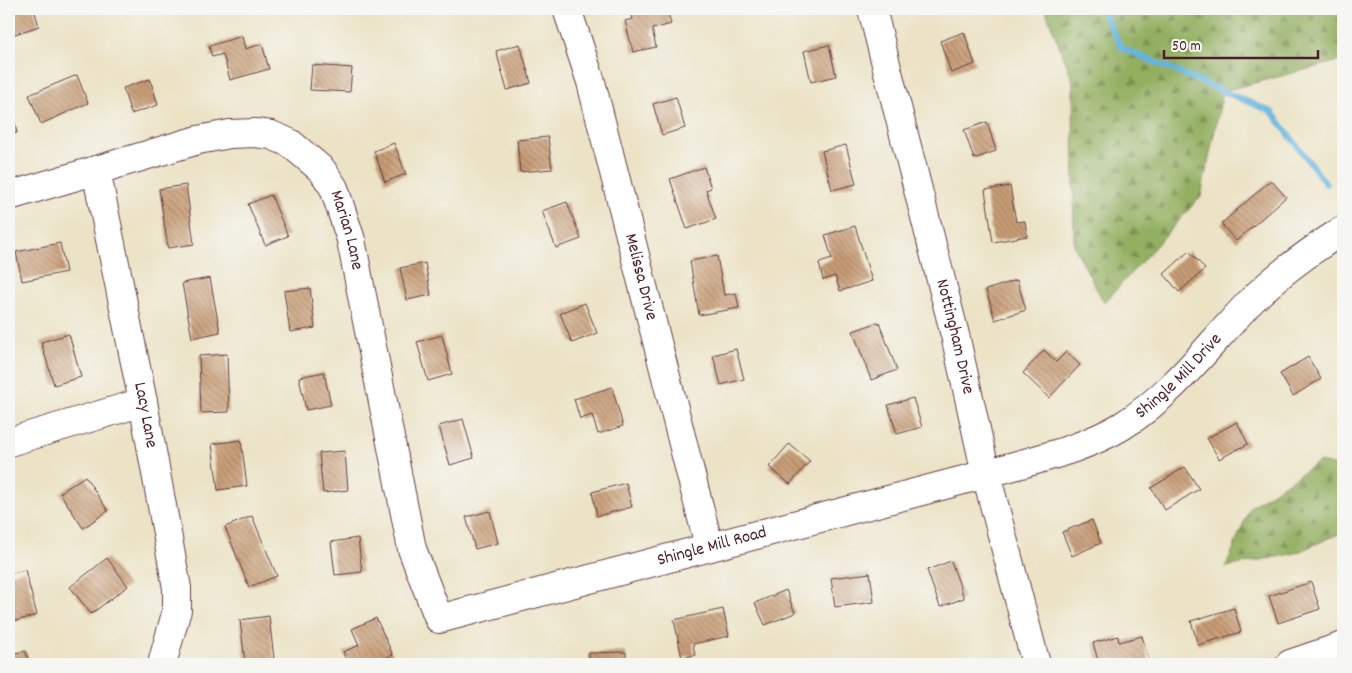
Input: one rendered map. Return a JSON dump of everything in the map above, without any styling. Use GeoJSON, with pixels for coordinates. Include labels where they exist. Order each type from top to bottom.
{"type":"FeatureCollection","features":[{"type":"Feature","properties":{"kind":"street","name":"Melissa Drive"},"geometry":{"type":"LineString","coordinates":[[567,9],[591,82],[709,546]]}},
{"type":"Feature","properties":{"kind":"street","name":"Nottingham Drive"},"geometry":{"type":"LineString","coordinates":[[872,9],[954,334],[986,474],[1036,664]]}},
{"type":"Feature","properties":{"kind":"street","name":"Marian Lane"},"geometry":{"type":"LineString","coordinates":[[9,196],[198,140],[230,134],[255,133],[271,135],[290,143],[322,170],[334,188],[351,240],[412,549],[439,618]]}},
{"type":"Feature","properties":{"kind":"street","name":"Lacy Lane"},"geometry":{"type":"LineString","coordinates":[[96,170],[143,402],[177,588],[177,610],[163,660]]}},
{"type":"Feature","properties":{"kind":"street","name":"Shingle Mill Drive"},"geometry":{"type":"LineString","coordinates":[[986,474],[1067,451],[1094,441],[1122,426],[1172,387],[1247,306],[1283,272],[1343,230]]}},
{"type":"Feature","properties":{"kind":"street"},"geometry":{"type":"LineString","coordinates":[[9,442],[143,402]]}},
{"type":"Feature","properties":{"kind":"street","name":"Shingle Mill Road"},"geometry":{"type":"LineString","coordinates":[[439,618],[986,474]]}},
{"type":"Feature","properties":{"kind":"street"},"geometry":{"type":"LineString","coordinates":[[1290,664],[1343,646]]}},
{"type":"Feature","properties":{"kind":"green space"},"geometry":{"type":"Polygon","coordinates":[[[1045,9],[1343,9],[1343,60],[1223,91],[1201,196],[1104,303],[1074,246],[1073,81],[1045,9]]]}},
{"type":"Feature","properties":{"kind":"green space"},"geometry":{"type":"Polygon","coordinates":[[[1319,462],[1343,467],[1343,532],[1296,553],[1226,567],[1250,507],[1319,462]]]}},
{"type":"Feature","properties":{"kind":"building"},"geometry":{"type":"Polygon","coordinates":[[[34,9],[39,26],[9,36],[9,10],[34,9]]]}},
{"type":"Feature","properties":{"kind":"building"},"geometry":{"type":"Polygon","coordinates":[[[630,9],[667,9],[671,24],[652,29],[656,47],[633,52],[625,21],[633,19],[630,9]]]}},
{"type":"Feature","properties":{"kind":"building"},"geometry":{"type":"Polygon","coordinates":[[[964,32],[975,64],[951,73],[940,41],[964,32]]]}},
{"type":"Feature","properties":{"kind":"building"},"geometry":{"type":"Polygon","coordinates":[[[242,36],[245,49],[262,44],[269,69],[230,80],[223,54],[212,57],[209,46],[242,36]]]}},
{"type":"Feature","properties":{"kind":"building"},"geometry":{"type":"Polygon","coordinates":[[[520,44],[531,83],[507,90],[496,51],[520,44]]]}},
{"type":"Feature","properties":{"kind":"building"},"geometry":{"type":"Polygon","coordinates":[[[829,45],[836,76],[811,82],[804,51],[829,45]]]}},
{"type":"Feature","properties":{"kind":"building"},"geometry":{"type":"Polygon","coordinates":[[[312,65],[352,68],[350,92],[310,90],[312,65]]]}},
{"type":"Feature","properties":{"kind":"building"},"geometry":{"type":"Polygon","coordinates":[[[77,75],[88,103],[41,124],[29,95],[77,75]]]}},
{"type":"Feature","properties":{"kind":"building"},"geometry":{"type":"Polygon","coordinates":[[[150,79],[158,105],[131,114],[123,88],[150,79]]]}},
{"type":"Feature","properties":{"kind":"building"},"geometry":{"type":"Polygon","coordinates":[[[676,97],[685,128],[662,135],[653,104],[676,97]]]}},
{"type":"Feature","properties":{"kind":"building"},"geometry":{"type":"Polygon","coordinates":[[[11,106],[17,133],[9,135],[9,107],[11,106]]]}},
{"type":"Feature","properties":{"kind":"building"},"geometry":{"type":"Polygon","coordinates":[[[987,122],[996,151],[974,159],[964,130],[987,122]]]}},
{"type":"Feature","properties":{"kind":"building"},"geometry":{"type":"Polygon","coordinates":[[[548,137],[552,169],[520,172],[517,140],[548,137]]]}},
{"type":"Feature","properties":{"kind":"building"},"geometry":{"type":"Polygon","coordinates":[[[394,143],[406,174],[385,182],[374,151],[394,143]]]}},
{"type":"Feature","properties":{"kind":"building"},"geometry":{"type":"Polygon","coordinates":[[[846,145],[856,184],[832,190],[822,151],[846,145]]]}},
{"type":"Feature","properties":{"kind":"building"},"geometry":{"type":"Polygon","coordinates":[[[704,167],[711,188],[706,190],[716,219],[687,229],[670,179],[704,167]]]}},
{"type":"Feature","properties":{"kind":"building"},"geometry":{"type":"Polygon","coordinates":[[[1271,180],[1286,197],[1236,241],[1221,224],[1271,180]]]}},
{"type":"Feature","properties":{"kind":"building"},"geometry":{"type":"Polygon","coordinates":[[[186,185],[194,244],[168,248],[159,189],[186,185]]]}},
{"type":"Feature","properties":{"kind":"building"},"geometry":{"type":"Polygon","coordinates":[[[1010,186],[1016,222],[1025,221],[1027,236],[993,242],[985,190],[1010,186]]]}},
{"type":"Feature","properties":{"kind":"building"},"geometry":{"type":"Polygon","coordinates":[[[271,195],[288,236],[265,245],[248,204],[271,195]]]}},
{"type":"Feature","properties":{"kind":"building"},"geometry":{"type":"Polygon","coordinates":[[[567,202],[581,239],[556,248],[542,211],[567,202]]]}},
{"type":"Feature","properties":{"kind":"building"},"geometry":{"type":"Polygon","coordinates":[[[855,226],[872,281],[840,291],[835,276],[823,280],[819,263],[832,259],[825,235],[855,226]]]}},
{"type":"Feature","properties":{"kind":"building"},"geometry":{"type":"Polygon","coordinates":[[[60,243],[66,272],[22,281],[16,252],[60,243]]]}},
{"type":"Feature","properties":{"kind":"building"},"geometry":{"type":"Polygon","coordinates":[[[1189,251],[1205,269],[1179,292],[1164,274],[1189,251]]]}},
{"type":"Feature","properties":{"kind":"building"},"geometry":{"type":"Polygon","coordinates":[[[717,256],[724,295],[736,293],[739,308],[699,315],[690,261],[717,256]]]}},
{"type":"Feature","properties":{"kind":"building"},"geometry":{"type":"Polygon","coordinates":[[[425,263],[431,295],[407,300],[400,268],[425,263]]]}},
{"type":"Feature","properties":{"kind":"building"},"geometry":{"type":"Polygon","coordinates":[[[210,278],[220,332],[192,338],[182,283],[210,278]]]}},
{"type":"Feature","properties":{"kind":"building"},"geometry":{"type":"Polygon","coordinates":[[[1017,280],[1026,310],[995,320],[986,290],[1017,280]]]}},
{"type":"Feature","properties":{"kind":"building"},"geometry":{"type":"Polygon","coordinates":[[[310,288],[315,328],[290,332],[284,291],[310,288]]]}},
{"type":"Feature","properties":{"kind":"building"},"geometry":{"type":"Polygon","coordinates":[[[585,303],[597,333],[572,343],[560,313],[585,303]]]}},
{"type":"Feature","properties":{"kind":"building"},"geometry":{"type":"Polygon","coordinates":[[[879,322],[897,370],[871,380],[853,331],[879,322]]]}},
{"type":"Feature","properties":{"kind":"building"},"geometry":{"type":"Polygon","coordinates":[[[69,334],[81,377],[54,385],[41,342],[69,334]]]}},
{"type":"Feature","properties":{"kind":"building"},"geometry":{"type":"Polygon","coordinates":[[[442,335],[452,374],[428,381],[417,342],[442,335]]]}},
{"type":"Feature","properties":{"kind":"building"},"geometry":{"type":"Polygon","coordinates":[[[736,349],[744,379],[721,385],[713,355],[736,349]]]}},
{"type":"Feature","properties":{"kind":"building"},"geometry":{"type":"Polygon","coordinates":[[[1044,350],[1056,362],[1066,352],[1080,365],[1049,398],[1023,373],[1044,350]]]}},
{"type":"Feature","properties":{"kind":"building"},"geometry":{"type":"Polygon","coordinates":[[[227,354],[229,412],[201,413],[199,356],[227,354]]]}},
{"type":"Feature","properties":{"kind":"building"},"geometry":{"type":"Polygon","coordinates":[[[1308,357],[1321,379],[1293,396],[1280,374],[1308,357]]]}},
{"type":"Feature","properties":{"kind":"building"},"geometry":{"type":"Polygon","coordinates":[[[324,372],[331,405],[306,410],[299,377],[324,372]]]}},
{"type":"Feature","properties":{"kind":"building"},"geometry":{"type":"Polygon","coordinates":[[[612,387],[623,426],[598,434],[592,415],[580,419],[574,399],[612,387]]]}},
{"type":"Feature","properties":{"kind":"building"},"geometry":{"type":"Polygon","coordinates":[[[913,398],[922,427],[897,434],[888,405],[913,398]]]}},
{"type":"Feature","properties":{"kind":"building"},"geometry":{"type":"Polygon","coordinates":[[[463,419],[474,458],[450,465],[439,426],[463,419]]]}},
{"type":"Feature","properties":{"kind":"building"},"geometry":{"type":"Polygon","coordinates":[[[1237,422],[1248,444],[1219,459],[1207,438],[1237,422]]]}},
{"type":"Feature","properties":{"kind":"building"},"geometry":{"type":"Polygon","coordinates":[[[241,440],[247,486],[218,490],[212,444],[241,440]]]}},
{"type":"Feature","properties":{"kind":"building"},"geometry":{"type":"Polygon","coordinates":[[[789,444],[810,461],[790,484],[769,467],[789,444]]]}},
{"type":"Feature","properties":{"kind":"building"},"geometry":{"type":"Polygon","coordinates":[[[345,451],[348,490],[323,493],[319,453],[345,451]]]}},
{"type":"Feature","properties":{"kind":"building"},"geometry":{"type":"Polygon","coordinates":[[[1185,467],[1199,489],[1165,510],[1151,488],[1185,467]]]}},
{"type":"Feature","properties":{"kind":"building"},"geometry":{"type":"Polygon","coordinates":[[[85,476],[108,511],[83,528],[60,493],[85,476]]]}},
{"type":"Feature","properties":{"kind":"building"},"geometry":{"type":"Polygon","coordinates":[[[626,483],[632,507],[597,516],[592,492],[626,483]]]}},
{"type":"Feature","properties":{"kind":"building"},"geometry":{"type":"Polygon","coordinates":[[[490,511],[498,543],[475,549],[466,517],[490,511]]]}},
{"type":"Feature","properties":{"kind":"building"},"geometry":{"type":"Polygon","coordinates":[[[252,516],[277,576],[249,587],[225,527],[252,516]]]}},
{"type":"Feature","properties":{"kind":"building"},"geometry":{"type":"Polygon","coordinates":[[[1092,520],[1101,543],[1072,556],[1062,532],[1092,520]]]}},
{"type":"Feature","properties":{"kind":"building"},"geometry":{"type":"Polygon","coordinates":[[[358,538],[362,572],[335,575],[331,542],[358,538]]]}},
{"type":"Feature","properties":{"kind":"building"},"geometry":{"type":"Polygon","coordinates":[[[107,558],[128,586],[91,614],[70,587],[107,558]]]}},
{"type":"Feature","properties":{"kind":"building"},"geometry":{"type":"Polygon","coordinates":[[[951,561],[964,598],[940,607],[927,570],[951,561]]]}},
{"type":"Feature","properties":{"kind":"building"},"geometry":{"type":"Polygon","coordinates":[[[25,570],[37,615],[12,622],[9,611],[9,574],[25,570]]]}},
{"type":"Feature","properties":{"kind":"building"},"geometry":{"type":"Polygon","coordinates":[[[870,573],[874,602],[835,607],[831,578],[870,573]]]}},
{"type":"Feature","properties":{"kind":"building"},"geometry":{"type":"Polygon","coordinates":[[[1311,582],[1320,609],[1278,623],[1269,596],[1311,582]]]}},
{"type":"Feature","properties":{"kind":"building"},"geometry":{"type":"Polygon","coordinates":[[[786,590],[795,613],[765,625],[755,603],[786,590]]]}},
{"type":"Feature","properties":{"kind":"building"},"geometry":{"type":"Polygon","coordinates":[[[1234,608],[1241,632],[1198,645],[1191,621],[1234,608]]]}},
{"type":"Feature","properties":{"kind":"building"},"geometry":{"type":"Polygon","coordinates":[[[723,609],[729,636],[693,644],[695,655],[682,658],[674,620],[723,609]]]}},
{"type":"Feature","properties":{"kind":"building"},"geometry":{"type":"Polygon","coordinates":[[[269,616],[274,659],[245,662],[240,620],[269,616]]]}},
{"type":"Feature","properties":{"kind":"building"},"geometry":{"type":"Polygon","coordinates":[[[376,618],[393,655],[372,664],[348,664],[343,652],[359,645],[352,629],[376,618]]]}},
{"type":"Feature","properties":{"kind":"building"},"geometry":{"type":"Polygon","coordinates":[[[1118,636],[1119,642],[1142,636],[1150,664],[1099,664],[1093,643],[1118,636]]]}},
{"type":"Feature","properties":{"kind":"building"},"geometry":{"type":"Polygon","coordinates":[[[26,651],[29,664],[9,664],[9,654],[26,651]]]}},
{"type":"Feature","properties":{"kind":"building"},"geometry":{"type":"Polygon","coordinates":[[[626,652],[626,664],[589,664],[589,653],[626,652]]]}},
{"type":"Feature","properties":{"kind":"waterway"},"geometry":{"type":"LineString","coordinates":[[1101,9],[1122,48],[1272,112],[1326,184]]}}]}
